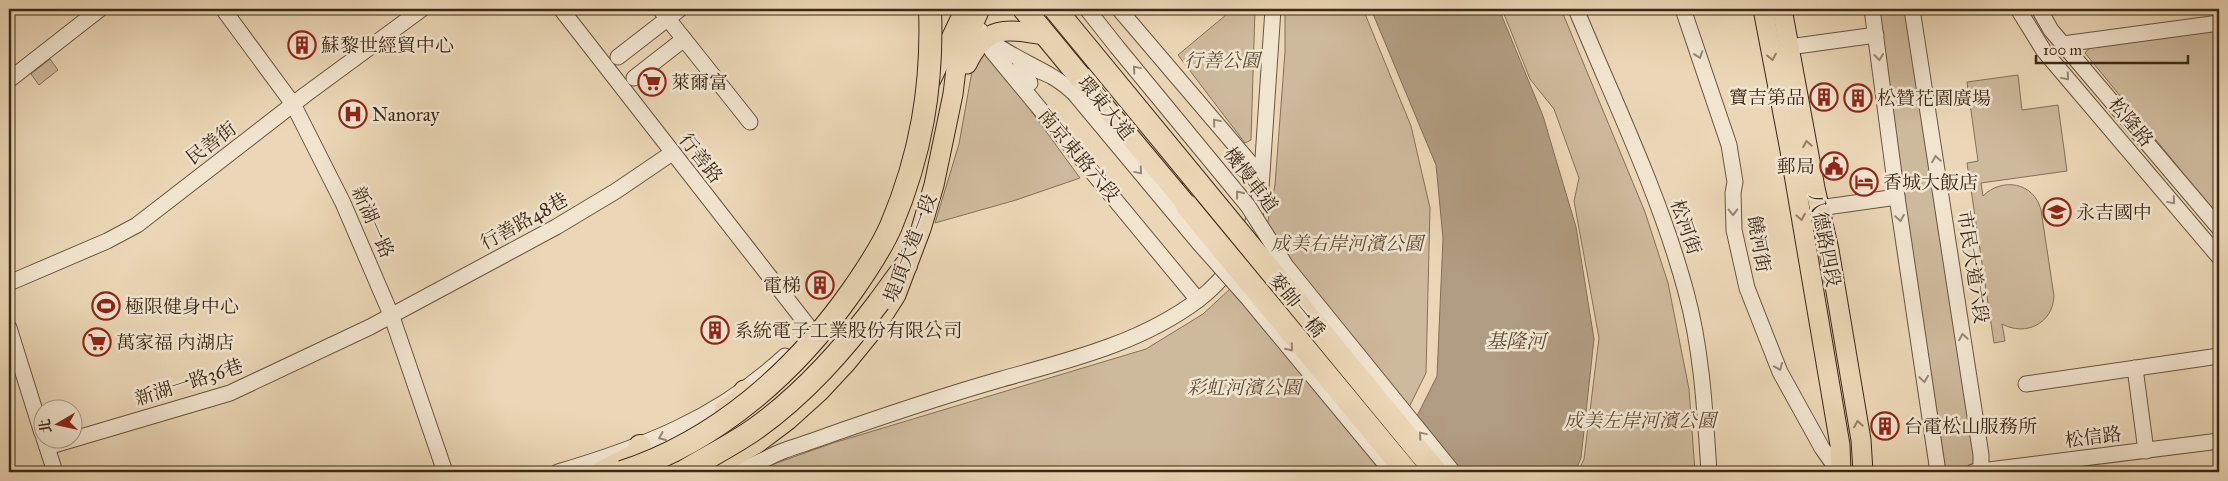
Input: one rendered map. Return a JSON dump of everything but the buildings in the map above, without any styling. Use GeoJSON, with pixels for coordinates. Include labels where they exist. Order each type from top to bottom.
{"type":"FeatureCollection","features":[{"type":"Feature","properties":{"kind":"highway"},"geometry":{"type":"LineString","coordinates":[[622,472],[689,443],[730,416],[769,386],[802,354],[837,312],[866,271],[890,228],[906,186],[920,138],[928,93],[932,47],[930,9]]}},
{"type":"Feature","properties":{"kind":"highway","name":"環東大道"},"geometry":{"type":"LineString","coordinates":[[1024,9],[1187,206]]}},
{"type":"Feature","properties":{"kind":"highway"},"geometry":{"type":"LineString","coordinates":[[1040,9],[1156,151],[1187,206]]}},
{"type":"Feature","properties":{"kind":"highway","name":"環東大道"},"geometry":{"type":"LineString","coordinates":[[1056,9],[1208,195]]}},
{"type":"Feature","properties":{"kind":"highway"},"geometry":{"type":"LineString","coordinates":[[647,472],[697,448],[740,421],[779,390],[812,357],[842,322],[875,274],[901,227],[918,187],[934,134],[941,97],[944,60],[968,15]]}},
{"type":"Feature","properties":{"kind":"highway"},"geometry":{"type":"LineString","coordinates":[[1156,151],[1208,195]]}},
{"type":"Feature","properties":{"kind":"highway","name":"麥帥一橋"},"geometry":{"type":"LineString","coordinates":[[1208,195],[1435,472]]}},
{"type":"Feature","properties":{"kind":"highway","name":"麥帥一橋"},"geometry":{"type":"LineString","coordinates":[[1187,206],[1408,472]]}},
{"type":"Feature","properties":{"kind":"highway"},"geometry":{"type":"LineString","coordinates":[[683,472],[754,430],[788,403],[826,368],[851,339],[906,265]]}},
{"type":"Feature","properties":{"kind":"highway"},"geometry":{"type":"LineString","coordinates":[[602,472],[636,455],[640,446]]}},
{"type":"Feature","properties":{"kind":"main road"},"geometry":{"type":"LineString","coordinates":[[921,116],[919,80],[929,30],[930,9]]}},
{"type":"Feature","properties":{"kind":"main road"},"geometry":{"type":"LineString","coordinates":[[1024,9],[1045,35],[1080,88]]}},
{"type":"Feature","properties":{"kind":"main road","name":"麥帥一橋"},"geometry":{"type":"LineString","coordinates":[[1056,9],[1102,68],[1435,472]]}},
{"type":"Feature","properties":{"kind":"main road","name":"八德路四段"},"geometry":{"type":"LineString","coordinates":[[1763,9],[1789,145],[1840,445],[1840,472]]}},
{"type":"Feature","properties":{"kind":"main road","name":"八德路四段"},"geometry":{"type":"LineString","coordinates":[[1782,9],[1828,250],[1861,440],[1863,472]]}},
{"type":"Feature","properties":{"kind":"main road"},"geometry":{"type":"LineString","coordinates":[[968,15],[1008,30],[1045,35]]}},
{"type":"Feature","properties":{"kind":"main road","name":"堤頂大道一段"},"geometry":{"type":"LineString","coordinates":[[613,472],[660,455],[685,442],[711,427],[757,394],[796,357],[847,295],[876,249],[903,179],[932,78],[968,15]]}},
{"type":"Feature","properties":{"kind":"main road","name":"堤頂大道一段"},"geometry":{"type":"LineString","coordinates":[[711,470],[756,444],[788,420],[819,392],[877,325],[896,294],[921,229],[934,185],[953,94],[976,46],[968,15]]}},
{"type":"Feature","properties":{"kind":"main road","name":"麥帥一橋"},"geometry":{"type":"LineString","coordinates":[[1080,88],[1408,472]]}},
{"type":"Feature","properties":{"kind":"main road"},"geometry":{"type":"LineString","coordinates":[[711,470],[685,442],[697,428],[739,400],[744,390]]}},
{"type":"Feature","properties":{"kind":"street"},"geometry":{"type":"LineString","coordinates":[[9,80],[100,9]]}},
{"type":"Feature","properties":{"kind":"street","name":"新湖一路"},"geometry":{"type":"LineString","coordinates":[[223,9],[293,104],[343,203],[392,317],[445,472]]}},
{"type":"Feature","properties":{"kind":"street","name":"民善街"},"geometry":{"type":"LineString","coordinates":[[9,283],[107,241],[137,225],[293,104],[422,9]]}},
{"type":"Feature","properties":{"kind":"street","name":"行善路"},"geometry":{"type":"LineString","coordinates":[[561,9],[812,331]]}},
{"type":"Feature","properties":{"kind":"street"},"geometry":{"type":"LineString","coordinates":[[618,57],[663,14],[680,9]]}},
{"type":"Feature","properties":{"kind":"street","name":"機慢車道"},"geometry":{"type":"LineString","coordinates":[[1088,9],[1117,47],[1226,178],[1248,206],[1286,266],[1453,472]]}},
{"type":"Feature","properties":{"kind":"street"},"geometry":{"type":"LineString","coordinates":[[1119,9],[1252,164],[1262,168]]}},
{"type":"Feature","properties":{"kind":"street"},"geometry":{"type":"LineString","coordinates":[[711,470],[754,456],[781,452],[894,412],[1102,350],[1153,327],[1201,298],[1231,267],[1245,244],[1256,216],[1262,168],[1273,9]]}},
{"type":"Feature","properties":{"kind":"street","name":"松河街"},"geometry":{"type":"LineString","coordinates":[[1576,9],[1658,206],[1687,293],[1703,389],[1709,472]]}},
{"type":"Feature","properties":{"kind":"street","name":"饒河街"},"geometry":{"type":"LineString","coordinates":[[1683,9],[1729,145],[1735,182],[1733,193],[1734,230],[1747,288],[1780,372],[1822,448],[1840,472]]}},
{"type":"Feature","properties":{"kind":"street"},"geometry":{"type":"LineString","coordinates":[[1872,9],[1897,197],[1938,472]]}},
{"type":"Feature","properties":{"kind":"street","name":"市民大道六段"},"geometry":{"type":"LineString","coordinates":[[1912,9],[1975,416],[1978,472]]}},
{"type":"Feature","properties":{"kind":"street","name":"松隆路"},"geometry":{"type":"LineString","coordinates":[[2018,9],[2044,51],[2219,257]]}},
{"type":"Feature","properties":{"kind":"street","name":"松隆路"},"geometry":{"type":"LineString","coordinates":[[2040,9],[2051,30],[2219,228]]}},
{"type":"Feature","properties":{"kind":"street"},"geometry":{"type":"LineString","coordinates":[[663,14],[750,122]]}},
{"type":"Feature","properties":{"kind":"street"},"geometry":{"type":"LineString","coordinates":[[968,15],[1008,53],[1064,83],[1080,88],[1199,243],[1247,297],[1392,472]]}},
{"type":"Feature","properties":{"kind":"street","name":"南京東路六段"},"geometry":{"type":"LineString","coordinates":[[968,15],[992,51],[1201,298]]}},
{"type":"Feature","properties":{"kind":"street"},"geometry":{"type":"LineString","coordinates":[[2063,44],[2219,23]]}},
{"type":"Feature","properties":{"kind":"street"},"geometry":{"type":"LineString","coordinates":[[1789,47],[1876,35]]}},
{"type":"Feature","properties":{"kind":"street"},"geometry":{"type":"LineString","coordinates":[[634,78],[684,40]]}},
{"type":"Feature","properties":{"kind":"street"},"geometry":{"type":"LineString","coordinates":[[1049,75],[1023,64],[1020,66],[1021,73],[1201,298]]}},
{"type":"Feature","properties":{"kind":"street","name":"行善路48巷"},"geometry":{"type":"LineString","coordinates":[[392,317],[556,227],[616,191],[672,153]]}},
{"type":"Feature","properties":{"kind":"street"},"geometry":{"type":"LineString","coordinates":[[1819,208],[1897,197]]}},
{"type":"Feature","properties":{"kind":"street","name":"堤頂大道一段"},"geometry":{"type":"LineString","coordinates":[[558,472],[640,446],[688,424],[744,390],[778,363],[812,331],[859,265],[869,245],[884,227]]}},
{"type":"Feature","properties":{"kind":"street","name":"新湖一路36巷"},"geometry":{"type":"LineString","coordinates":[[82,431],[230,393],[392,317]]}},
{"type":"Feature","properties":{"kind":"street"},"geometry":{"type":"LineString","coordinates":[[9,328],[32,400]]}},
{"type":"Feature","properties":{"kind":"street"},"geometry":{"type":"LineString","coordinates":[[2026,384],[2219,356]]}},
{"type":"Feature","properties":{"kind":"street"},"geometry":{"type":"LineString","coordinates":[[2134,368],[2146,451]]}},
{"type":"Feature","properties":{"kind":"street","name":"松信路"},"geometry":{"type":"LineString","coordinates":[[1978,472],[2219,442]]}},
{"type":"Feature","properties":{"kind":"street"},"geometry":{"type":"LineString","coordinates":[[48,448],[55,472]]}},
{"type":"Feature","properties":{"kind":"green space","name":"行善公園"},"geometry":{"type":"Polygon","coordinates":[[[1233,9],[1255,9],[1251,140],[1245,143],[1178,55],[1233,9]]]}},
{"type":"Feature","properties":{"kind":"green space"},"geometry":{"type":"Polygon","coordinates":[[[1285,9],[1363,9],[1411,126],[1430,208],[1426,373],[1377,472],[751,472],[833,443],[1146,349],[1203,314],[1230,289],[1251,261],[1266,231],[1275,185],[1285,52],[1285,9]]]}},
{"type":"Feature","properties":{"kind":"green space","name":"成美左岸河濱公園"},"geometry":{"type":"Polygon","coordinates":[[[1502,9],[1561,9],[1645,212],[1668,283],[1689,389],[1695,472],[1578,472],[1584,459],[1599,338],[1574,201],[1579,178],[1554,109],[1530,79],[1502,9]]]}},
{"type":"Feature","properties":{"kind":"green space"},"geometry":{"type":"Polygon","coordinates":[[[1877,9],[1909,9],[1976,467],[1939,471],[1877,9]]]}},
{"type":"Feature","properties":{"kind":"green space"},"geometry":{"type":"Polygon","coordinates":[[[2219,30],[2219,217],[2085,53],[2091,46],[2219,30]]]}},
{"type":"Feature","properties":{"kind":"green space"},"geometry":{"type":"Polygon","coordinates":[[[988,52],[1080,178],[1016,200],[935,223],[959,144],[974,60],[988,52]]]}},
{"type":"Feature","properties":{"kind":"green space"},"geometry":{"type":"Polygon","coordinates":[[[50,59],[58,70],[39,85],[31,74],[50,59]]]}},
{"type":"Feature","properties":{"kind":"green space"},"geometry":{"type":"Polygon","coordinates":[[[2018,75],[2022,110],[2058,105],[2067,171],[1981,183],[1983,196],[1999,186],[2008,185],[2025,188],[2032,193],[2041,210],[2054,296],[2049,314],[2037,325],[2020,329],[2002,324],[2005,341],[1994,343],[1967,163],[1978,161],[1967,82],[2018,75]]]}},
{"type":"Feature","properties":{"kind":"water","name":"基隆河"},"geometry":{"type":"Polygon","coordinates":[[[1371,9],[1499,9],[1543,116],[1576,227],[1594,339],[1581,458],[1575,472],[1389,472],[1437,376],[1443,238],[1436,165],[1371,9]]]}},
{"type":"Feature","properties":{"kind":"place","name":"蘇黎世經貿中心"},"geometry":{"type":"Point","coordinates":[302,45]}},
{"type":"Feature","properties":{"kind":"place","name":"萊爾富"},"geometry":{"type":"Point","coordinates":[652,82]}},
{"type":"Feature","properties":{"kind":"place","name":"寶吉第品"},"geometry":{"type":"Point","coordinates":[1824,97]}},
{"type":"Feature","properties":{"kind":"place","name":"松贊花園廣場"},"geometry":{"type":"Point","coordinates":[1858,98]}},
{"type":"Feature","properties":{"kind":"place","name":"Nanoray"},"geometry":{"type":"Point","coordinates":[353,114]}},
{"type":"Feature","properties":{"kind":"place","name":"郵局"},"geometry":{"type":"Point","coordinates":[1834,166]}},
{"type":"Feature","properties":{"kind":"place","name":"香城大飯店"},"geometry":{"type":"Point","coordinates":[1864,182]}},
{"type":"Feature","properties":{"kind":"place","name":"永吉國中"},"geometry":{"type":"Point","coordinates":[2057,212]}},
{"type":"Feature","properties":{"kind":"place","name":"電梯"},"geometry":{"type":"Point","coordinates":[820,285]}},
{"type":"Feature","properties":{"kind":"place","name":"極限健身中心"},"geometry":{"type":"Point","coordinates":[106,306]}},
{"type":"Feature","properties":{"kind":"place","name":"系統電子工業股份有限公司"},"geometry":{"type":"Point","coordinates":[715,330]}},
{"type":"Feature","properties":{"kind":"place","name":"萬家福 內湖店"},"geometry":{"type":"Point","coordinates":[97,342]}},
{"type":"Feature","properties":{"kind":"place","name":"台電松山服務所"},"geometry":{"type":"Point","coordinates":[1885,426]}},
{"type":"Feature","properties":{"kind":"park label","name":"成美右岸河濱公園"},"geometry":{"type":"Point","coordinates":[1347,243]}},
{"type":"Feature","properties":{"kind":"park label","name":"彩虹河濱公園"},"geometry":{"type":"Point","coordinates":[1244,387]}}]}
